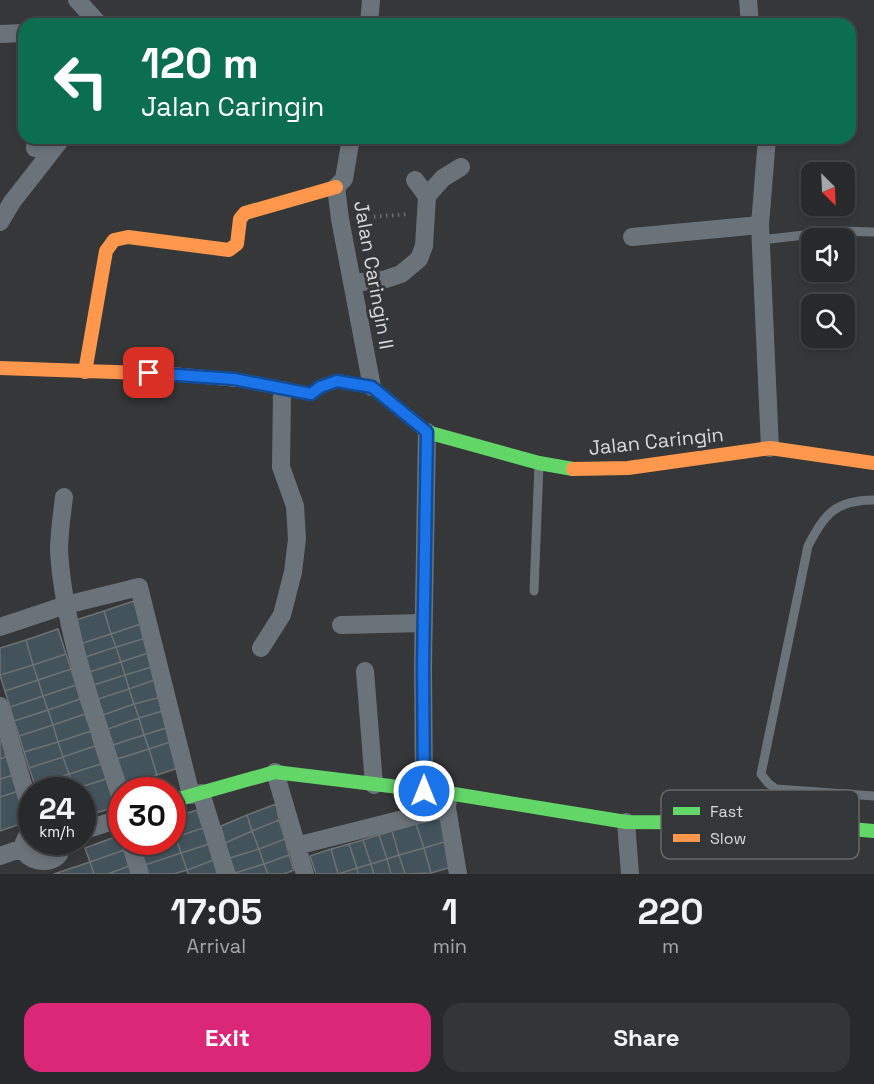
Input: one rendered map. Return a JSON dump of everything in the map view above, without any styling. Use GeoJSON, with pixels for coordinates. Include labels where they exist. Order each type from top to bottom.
{"type":"FeatureCollection","features":[{"type":"Feature","properties":{"kind":"street"},"geometry":{"type":"LineString","coordinates":[[77,0],[94,18]]}},
{"type":"Feature","properties":{"kind":"street"},"geometry":{"type":"LineString","coordinates":[[370,18],[371,0]]}},
{"type":"Feature","properties":{"kind":"street"},"geometry":{"type":"LineString","coordinates":[[748,0],[750,18]]}},
{"type":"Feature","properties":{"kind":"street"},"geometry":{"type":"LineString","coordinates":[[0,34],[18,33]]}},
{"type":"Feature","properties":{"kind":"street"},"geometry":{"type":"LineString","coordinates":[[0,222],[6,201],[58,144]]}},
{"type":"Feature","properties":{"kind":"street","name":"Jalan Caringin II"},"geometry":{"type":"LineString","coordinates":[[350,144],[344,179],[336,187],[372,387]]}},
{"type":"Feature","properties":{"kind":"street"},"geometry":{"type":"LineString","coordinates":[[767,144],[760,232],[770,448]]}},
{"type":"Feature","properties":{"kind":"street"},"geometry":{"type":"LineString","coordinates":[[352,283],[383,280],[401,274],[419,259],[424,246],[427,204],[443,178],[461,167]]}},
{"type":"Feature","properties":{"kind":"street"},"geometry":{"type":"LineString","coordinates":[[415,180],[427,204]]}},
{"type":"Feature","properties":{"kind":"street"},"geometry":{"type":"LineString","coordinates":[[85,372],[106,251],[112,241],[128,237],[228,249],[237,244],[240,219],[245,213],[336,187]]}},
{"type":"Feature","properties":{"kind":"street"},"geometry":{"type":"LineString","coordinates":[[632,237],[760,232]]}},
{"type":"Feature","properties":{"kind":"street","name":"Jalan Caringin"},"geometry":{"type":"LineString","coordinates":[[0,368],[171,374],[234,379],[311,394],[320,387],[337,381],[372,387],[427,432],[539,463],[574,469],[628,468],[770,448],[874,462]]}},
{"type":"Feature","properties":{"kind":"street"},"geometry":{"type":"LineString","coordinates":[[261,648],[282,615],[293,572],[297,539],[295,506],[280,467],[282,390]]}},
{"type":"Feature","properties":{"kind":"street"},"geometry":{"type":"LineString","coordinates":[[424,791],[427,432]]}},
{"type":"Feature","properties":{"kind":"street"},"geometry":{"type":"LineString","coordinates":[[64,497],[59,550],[66,605],[85,680],[115,777]]}},
{"type":"Feature","properties":{"kind":"street"},"geometry":{"type":"LineString","coordinates":[[0,627],[66,605],[139,587],[196,794],[226,874]]}},
{"type":"Feature","properties":{"kind":"street"},"geometry":{"type":"LineString","coordinates":[[341,625],[424,623]]}},
{"type":"Feature","properties":{"kind":"street"},"geometry":{"type":"LineString","coordinates":[[365,671],[374,784]]}},
{"type":"Feature","properties":{"kind":"street"},"geometry":{"type":"LineString","coordinates":[[0,706],[21,777]]}},
{"type":"Feature","properties":{"kind":"street"},"geometry":{"type":"LineString","coordinates":[[275,772],[305,874]]}},
{"type":"Feature","properties":{"kind":"street"},"geometry":{"type":"LineString","coordinates":[[186,797],[275,772],[424,791],[448,801],[626,822],[661,822]]}},
{"type":"Feature","properties":{"kind":"street"},"geometry":{"type":"LineString","coordinates":[[296,846],[448,801]]}},
{"type":"Feature","properties":{"kind":"street"},"geometry":{"type":"LineString","coordinates":[[448,801],[458,874]]}},
{"type":"Feature","properties":{"kind":"street"},"geometry":{"type":"LineString","coordinates":[[626,822],[630,874]]}},
{"type":"Feature","properties":{"kind":"street"},"geometry":{"type":"LineString","coordinates":[[859,830],[874,831]]}},
{"type":"Feature","properties":{"kind":"street"},"geometry":{"type":"LineString","coordinates":[[0,856],[18,850]]}},
{"type":"Feature","properties":{"kind":"street"},"geometry":{"type":"LineString","coordinates":[[26,855],[28,860],[48,870],[59,855]]}},
{"type":"Feature","properties":{"kind":"street"},"geometry":{"type":"LineString","coordinates":[[134,855],[140,874]]}},
{"type":"Feature","properties":{"kind":"lane"},"geometry":{"type":"LineString","coordinates":[[760,232],[874,231]]}},
{"type":"Feature","properties":{"kind":"lane"},"geometry":{"type":"LineString","coordinates":[[534,591],[539,463]]}},
{"type":"Feature","properties":{"kind":"lane"},"geometry":{"type":"LineString","coordinates":[[790,790],[776,789],[761,774],[808,546],[819,525],[837,506],[857,500],[874,500]]}},
{"type":"Feature","properties":{"kind":"lane"},"geometry":{"type":"LineString","coordinates":[[859,795],[874,796]]}},
{"type":"Feature","properties":{"kind":"path"},"geometry":{"type":"LineString","coordinates":[[340,219],[427,204]]}},
{"type":"Feature","properties":{"kind":"building"},"geometry":{"type":"Polygon","coordinates":[[[134,601],[141,624],[111,634],[104,611],[134,601]]]}},
{"type":"Feature","properties":{"kind":"building"},"geometry":{"type":"Polygon","coordinates":[[[104,611],[111,634],[80,644],[73,621],[104,611]]]}},
{"type":"Feature","properties":{"kind":"building"},"geometry":{"type":"Polygon","coordinates":[[[141,624],[146,638],[116,647],[111,634],[141,624]]]}},
{"type":"Feature","properties":{"kind":"building"},"geometry":{"type":"Polygon","coordinates":[[[58,629],[66,654],[33,665],[26,640],[58,629]]]}},
{"type":"Feature","properties":{"kind":"building"},"geometry":{"type":"Polygon","coordinates":[[[111,634],[116,647],[85,657],[80,644],[111,634]]]}},
{"type":"Feature","properties":{"kind":"building"},"geometry":{"type":"Polygon","coordinates":[[[146,638],[151,652],[121,662],[116,647],[146,638]]]}},
{"type":"Feature","properties":{"kind":"building"},"geometry":{"type":"Polygon","coordinates":[[[26,640],[33,665],[0,675],[0,648],[26,640]]]}},
{"type":"Feature","properties":{"kind":"building"},"geometry":{"type":"Polygon","coordinates":[[[116,647],[121,662],[89,672],[85,657],[116,647]]]}},
{"type":"Feature","properties":{"kind":"building"},"geometry":{"type":"Polygon","coordinates":[[[151,652],[155,666],[125,675],[121,662],[151,652]]]}},
{"type":"Feature","properties":{"kind":"building"},"geometry":{"type":"Polygon","coordinates":[[[66,654],[71,669],[38,680],[33,665],[66,654]]]}},
{"type":"Feature","properties":{"kind":"building"},"geometry":{"type":"Polygon","coordinates":[[[121,662],[125,675],[94,685],[89,672],[121,662]]]}},
{"type":"Feature","properties":{"kind":"building"},"geometry":{"type":"Polygon","coordinates":[[[33,665],[38,680],[5,691],[0,675],[33,665]]]}},
{"type":"Feature","properties":{"kind":"building"},"geometry":{"type":"Polygon","coordinates":[[[155,666],[157,679],[129,689],[125,675],[155,666]]]}},
{"type":"Feature","properties":{"kind":"building"},"geometry":{"type":"Polygon","coordinates":[[[71,669],[76,685],[43,696],[38,680],[71,669]]]}},
{"type":"Feature","properties":{"kind":"building"},"geometry":{"type":"Polygon","coordinates":[[[125,675],[129,689],[98,699],[94,685],[125,675]]]}},
{"type":"Feature","properties":{"kind":"building"},"geometry":{"type":"Polygon","coordinates":[[[157,679],[161,697],[134,704],[129,689],[157,679]]]}},
{"type":"Feature","properties":{"kind":"building"},"geometry":{"type":"Polygon","coordinates":[[[38,680],[43,696],[10,707],[5,691],[38,680]]]}},
{"type":"Feature","properties":{"kind":"building"},"geometry":{"type":"Polygon","coordinates":[[[76,685],[80,699],[48,710],[43,696],[76,685]]]}},
{"type":"Feature","properties":{"kind":"building"},"geometry":{"type":"Polygon","coordinates":[[[129,689],[134,704],[103,715],[98,699],[129,689]]]}},
{"type":"Feature","properties":{"kind":"building"},"geometry":{"type":"Polygon","coordinates":[[[43,696],[48,710],[14,721],[10,707],[43,696]]]}},
{"type":"Feature","properties":{"kind":"building"},"geometry":{"type":"Polygon","coordinates":[[[161,697],[166,710],[139,718],[134,704],[161,697]]]}},
{"type":"Feature","properties":{"kind":"building"},"geometry":{"type":"Polygon","coordinates":[[[80,699],[85,714],[53,725],[48,710],[80,699]]]}},
{"type":"Feature","properties":{"kind":"building"},"geometry":{"type":"Polygon","coordinates":[[[134,704],[139,718],[108,729],[103,715],[134,704]]]}},
{"type":"Feature","properties":{"kind":"building"},"geometry":{"type":"Polygon","coordinates":[[[48,710],[53,725],[19,736],[14,721],[48,710]]]}},
{"type":"Feature","properties":{"kind":"building"},"geometry":{"type":"Polygon","coordinates":[[[166,710],[169,727],[144,735],[139,718],[166,710]]]}},
{"type":"Feature","properties":{"kind":"building"},"geometry":{"type":"Polygon","coordinates":[[[85,714],[91,731],[58,742],[53,725],[85,714]]]}},
{"type":"Feature","properties":{"kind":"building"},"geometry":{"type":"Polygon","coordinates":[[[139,718],[144,735],[113,745],[108,729],[139,718]]]}},
{"type":"Feature","properties":{"kind":"building"},"geometry":{"type":"Polygon","coordinates":[[[53,725],[58,742],[24,752],[19,736],[53,725]]]}},
{"type":"Feature","properties":{"kind":"building"},"geometry":{"type":"Polygon","coordinates":[[[169,727],[173,741],[149,749],[144,735],[169,727]]]}},
{"type":"Feature","properties":{"kind":"building"},"geometry":{"type":"Polygon","coordinates":[[[91,731],[95,746],[63,757],[58,742],[91,731]]]}},
{"type":"Feature","properties":{"kind":"building"},"geometry":{"type":"Polygon","coordinates":[[[144,735],[149,749],[117,759],[113,745],[144,735]]]}},
{"type":"Feature","properties":{"kind":"building"},"geometry":{"type":"Polygon","coordinates":[[[3,740],[8,756],[0,759],[0,741],[3,740]]]}},
{"type":"Feature","properties":{"kind":"building"},"geometry":{"type":"Polygon","coordinates":[[[173,741],[181,767],[157,775],[149,749],[173,741]]]}},
{"type":"Feature","properties":{"kind":"building"},"geometry":{"type":"Polygon","coordinates":[[[58,742],[63,757],[29,768],[24,752],[58,742]]]}},
{"type":"Feature","properties":{"kind":"building"},"geometry":{"type":"Polygon","coordinates":[[[95,746],[101,764],[69,774],[63,757],[95,746]]]}},
{"type":"Feature","properties":{"kind":"building"},"geometry":{"type":"Polygon","coordinates":[[[149,749],[157,775],[123,777],[117,759],[149,749]]]}},
{"type":"Feature","properties":{"kind":"building"},"geometry":{"type":"Polygon","coordinates":[[[8,756],[14,775],[0,779],[0,759],[8,756]]]}},
{"type":"Feature","properties":{"kind":"building"},"geometry":{"type":"Polygon","coordinates":[[[63,757],[69,774],[60,777],[32,777],[29,768],[63,757]]]}},
{"type":"Feature","properties":{"kind":"building"},"geometry":{"type":"Polygon","coordinates":[[[101,764],[106,779],[96,782],[96,777],[70,777],[69,774],[101,764]]]}},
{"type":"Feature","properties":{"kind":"building"},"geometry":{"type":"Polygon","coordinates":[[[14,775],[18,791],[0,797],[0,779],[14,775]]]}},
{"type":"Feature","properties":{"kind":"building"},"geometry":{"type":"Polygon","coordinates":[[[106,779],[108,809],[96,813],[96,782],[106,779]]]}},
{"type":"Feature","properties":{"kind":"building"},"geometry":{"type":"Polygon","coordinates":[[[18,791],[18,825],[0,831],[0,797],[18,791]]]}},
{"type":"Feature","properties":{"kind":"building"},"geometry":{"type":"Polygon","coordinates":[[[276,804],[279,820],[252,831],[247,815],[276,804]]]}},
{"type":"Feature","properties":{"kind":"building"},"geometry":{"type":"Polygon","coordinates":[[[197,810],[203,828],[186,834],[186,814],[197,810]]]}},
{"type":"Feature","properties":{"kind":"building"},"geometry":{"type":"Polygon","coordinates":[[[247,815],[252,831],[225,843],[221,826],[247,815]]]}},
{"type":"Feature","properties":{"kind":"building"},"geometry":{"type":"Polygon","coordinates":[[[440,817],[447,841],[424,848],[416,824],[440,817]]]}},
{"type":"Feature","properties":{"kind":"building"},"geometry":{"type":"Polygon","coordinates":[[[279,820],[285,839],[259,849],[252,831],[279,820]]]}},
{"type":"Feature","properties":{"kind":"building"},"geometry":{"type":"Polygon","coordinates":[[[416,824],[424,848],[399,855],[392,831],[416,824]]]}},
{"type":"Feature","properties":{"kind":"building"},"geometry":{"type":"Polygon","coordinates":[[[203,828],[209,844],[186,851],[186,834],[203,828]]]}},
{"type":"Feature","properties":{"kind":"building"},"geometry":{"type":"Polygon","coordinates":[[[252,831],[259,849],[230,858],[225,843],[252,831]]]}},
{"type":"Feature","properties":{"kind":"building"},"geometry":{"type":"Polygon","coordinates":[[[392,831],[399,855],[387,859],[379,835],[392,831]]]}},
{"type":"Feature","properties":{"kind":"building"},"geometry":{"type":"Polygon","coordinates":[[[379,835],[387,859],[371,864],[363,840],[379,835]]]}},
{"type":"Feature","properties":{"kind":"building"},"geometry":{"type":"Polygon","coordinates":[[[285,839],[289,855],[264,864],[259,849],[285,839]]]}},
{"type":"Feature","properties":{"kind":"building"},"geometry":{"type":"Polygon","coordinates":[[[108,840],[108,855],[110,855],[90,862],[88,855],[96,855],[96,844],[108,840]]]}},
{"type":"Feature","properties":{"kind":"building"},"geometry":{"type":"Polygon","coordinates":[[[363,840],[371,864],[357,868],[349,844],[363,840]]]}},
{"type":"Feature","properties":{"kind":"building"},"geometry":{"type":"Polygon","coordinates":[[[447,841],[455,866],[431,873],[424,848],[447,841]]]}},
{"type":"Feature","properties":{"kind":"building"},"geometry":{"type":"Polygon","coordinates":[[[209,844],[214,860],[187,870],[182,855],[186,855],[186,851],[209,844]]]}},
{"type":"Feature","properties":{"kind":"building"},"geometry":{"type":"Polygon","coordinates":[[[349,844],[357,868],[338,874],[331,849],[349,844]]]}},
{"type":"Feature","properties":{"kind":"building"},"geometry":{"type":"Polygon","coordinates":[[[424,848],[431,873],[405,874],[399,855],[424,848]]]}},
{"type":"Feature","properties":{"kind":"building"},"geometry":{"type":"Polygon","coordinates":[[[259,849],[264,864],[235,873],[230,858],[259,849]]]}},
{"type":"Feature","properties":{"kind":"building"},"geometry":{"type":"Polygon","coordinates":[[[331,849],[338,874],[316,874],[310,856],[331,849]]]}},
{"type":"Feature","properties":{"kind":"building"},"geometry":{"type":"Polygon","coordinates":[[[110,855],[126,855],[129,866],[108,874],[94,874],[90,862],[110,855]]]}},
{"type":"Feature","properties":{"kind":"building"},"geometry":{"type":"Polygon","coordinates":[[[142,855],[175,855],[145,865],[142,855]]]}},
{"type":"Feature","properties":{"kind":"building"},"geometry":{"type":"Polygon","coordinates":[[[182,855],[187,870],[174,874],[148,874],[145,865],[182,855]]]}},
{"type":"Feature","properties":{"kind":"building"},"geometry":{"type":"Polygon","coordinates":[[[289,855],[294,870],[284,874],[268,874],[264,864],[289,855]]]}},
{"type":"Feature","properties":{"kind":"building"},"geometry":{"type":"Polygon","coordinates":[[[399,855],[405,874],[391,874],[387,859],[399,855]]]}},
{"type":"Feature","properties":{"kind":"building"},"geometry":{"type":"Polygon","coordinates":[[[387,859],[391,874],[374,874],[371,864],[387,859]]]}},
{"type":"Feature","properties":{"kind":"building"},"geometry":{"type":"Polygon","coordinates":[[[214,860],[219,874],[188,874],[187,870],[214,860]]]}},
{"type":"Feature","properties":{"kind":"building"},"geometry":{"type":"Polygon","coordinates":[[[90,862],[94,874],[54,874],[90,862]]]}},
{"type":"Feature","properties":{"kind":"building"},"geometry":{"type":"Polygon","coordinates":[[[264,864],[268,874],[235,874],[235,873],[264,864]]]}},
{"type":"Feature","properties":{"kind":"building"},"geometry":{"type":"Polygon","coordinates":[[[371,864],[374,874],[358,874],[357,868],[371,864]]]}},
{"type":"Feature","properties":{"kind":"building"},"geometry":{"type":"Polygon","coordinates":[[[129,866],[132,874],[108,874],[129,866]]]}},
{"type":"Feature","properties":{"kind":"building"},"geometry":{"type":"Polygon","coordinates":[[[357,868],[358,874],[338,874],[357,868]]]}},
{"type":"Feature","properties":{"kind":"traffic: fast"},"geometry":{"type":"LineString","coordinates":[[239,380],[311,394],[320,387],[337,381],[372,387],[427,432],[539,463],[573,469]]}},
{"type":"Feature","properties":{"kind":"traffic: fast"},"geometry":{"type":"LineString","coordinates":[[186,797],[275,772],[448,793],[626,822],[661,822]]}},
{"type":"Feature","properties":{"kind":"traffic: fast"},"geometry":{"type":"LineString","coordinates":[[859,830],[874,831]]}},
{"type":"Feature","properties":{"kind":"traffic: slow"},"geometry":{"type":"LineString","coordinates":[[85,372],[106,251],[114,240],[128,237],[229,250],[237,244],[240,219],[245,213],[336,187]]}},
{"type":"Feature","properties":{"kind":"traffic: slow"},"geometry":{"type":"LineString","coordinates":[[0,368],[171,374],[239,380]]}},
{"type":"Feature","properties":{"kind":"traffic: slow"},"geometry":{"type":"LineString","coordinates":[[573,469],[628,468],[770,448],[874,463]]}},
{"type":"Feature","properties":{"kind":"route"},"geometry":{"type":"LineString","coordinates":[[149,373],[234,379],[311,394],[320,387],[337,381],[372,387],[427,432],[423,665],[424,791]]}}]}
